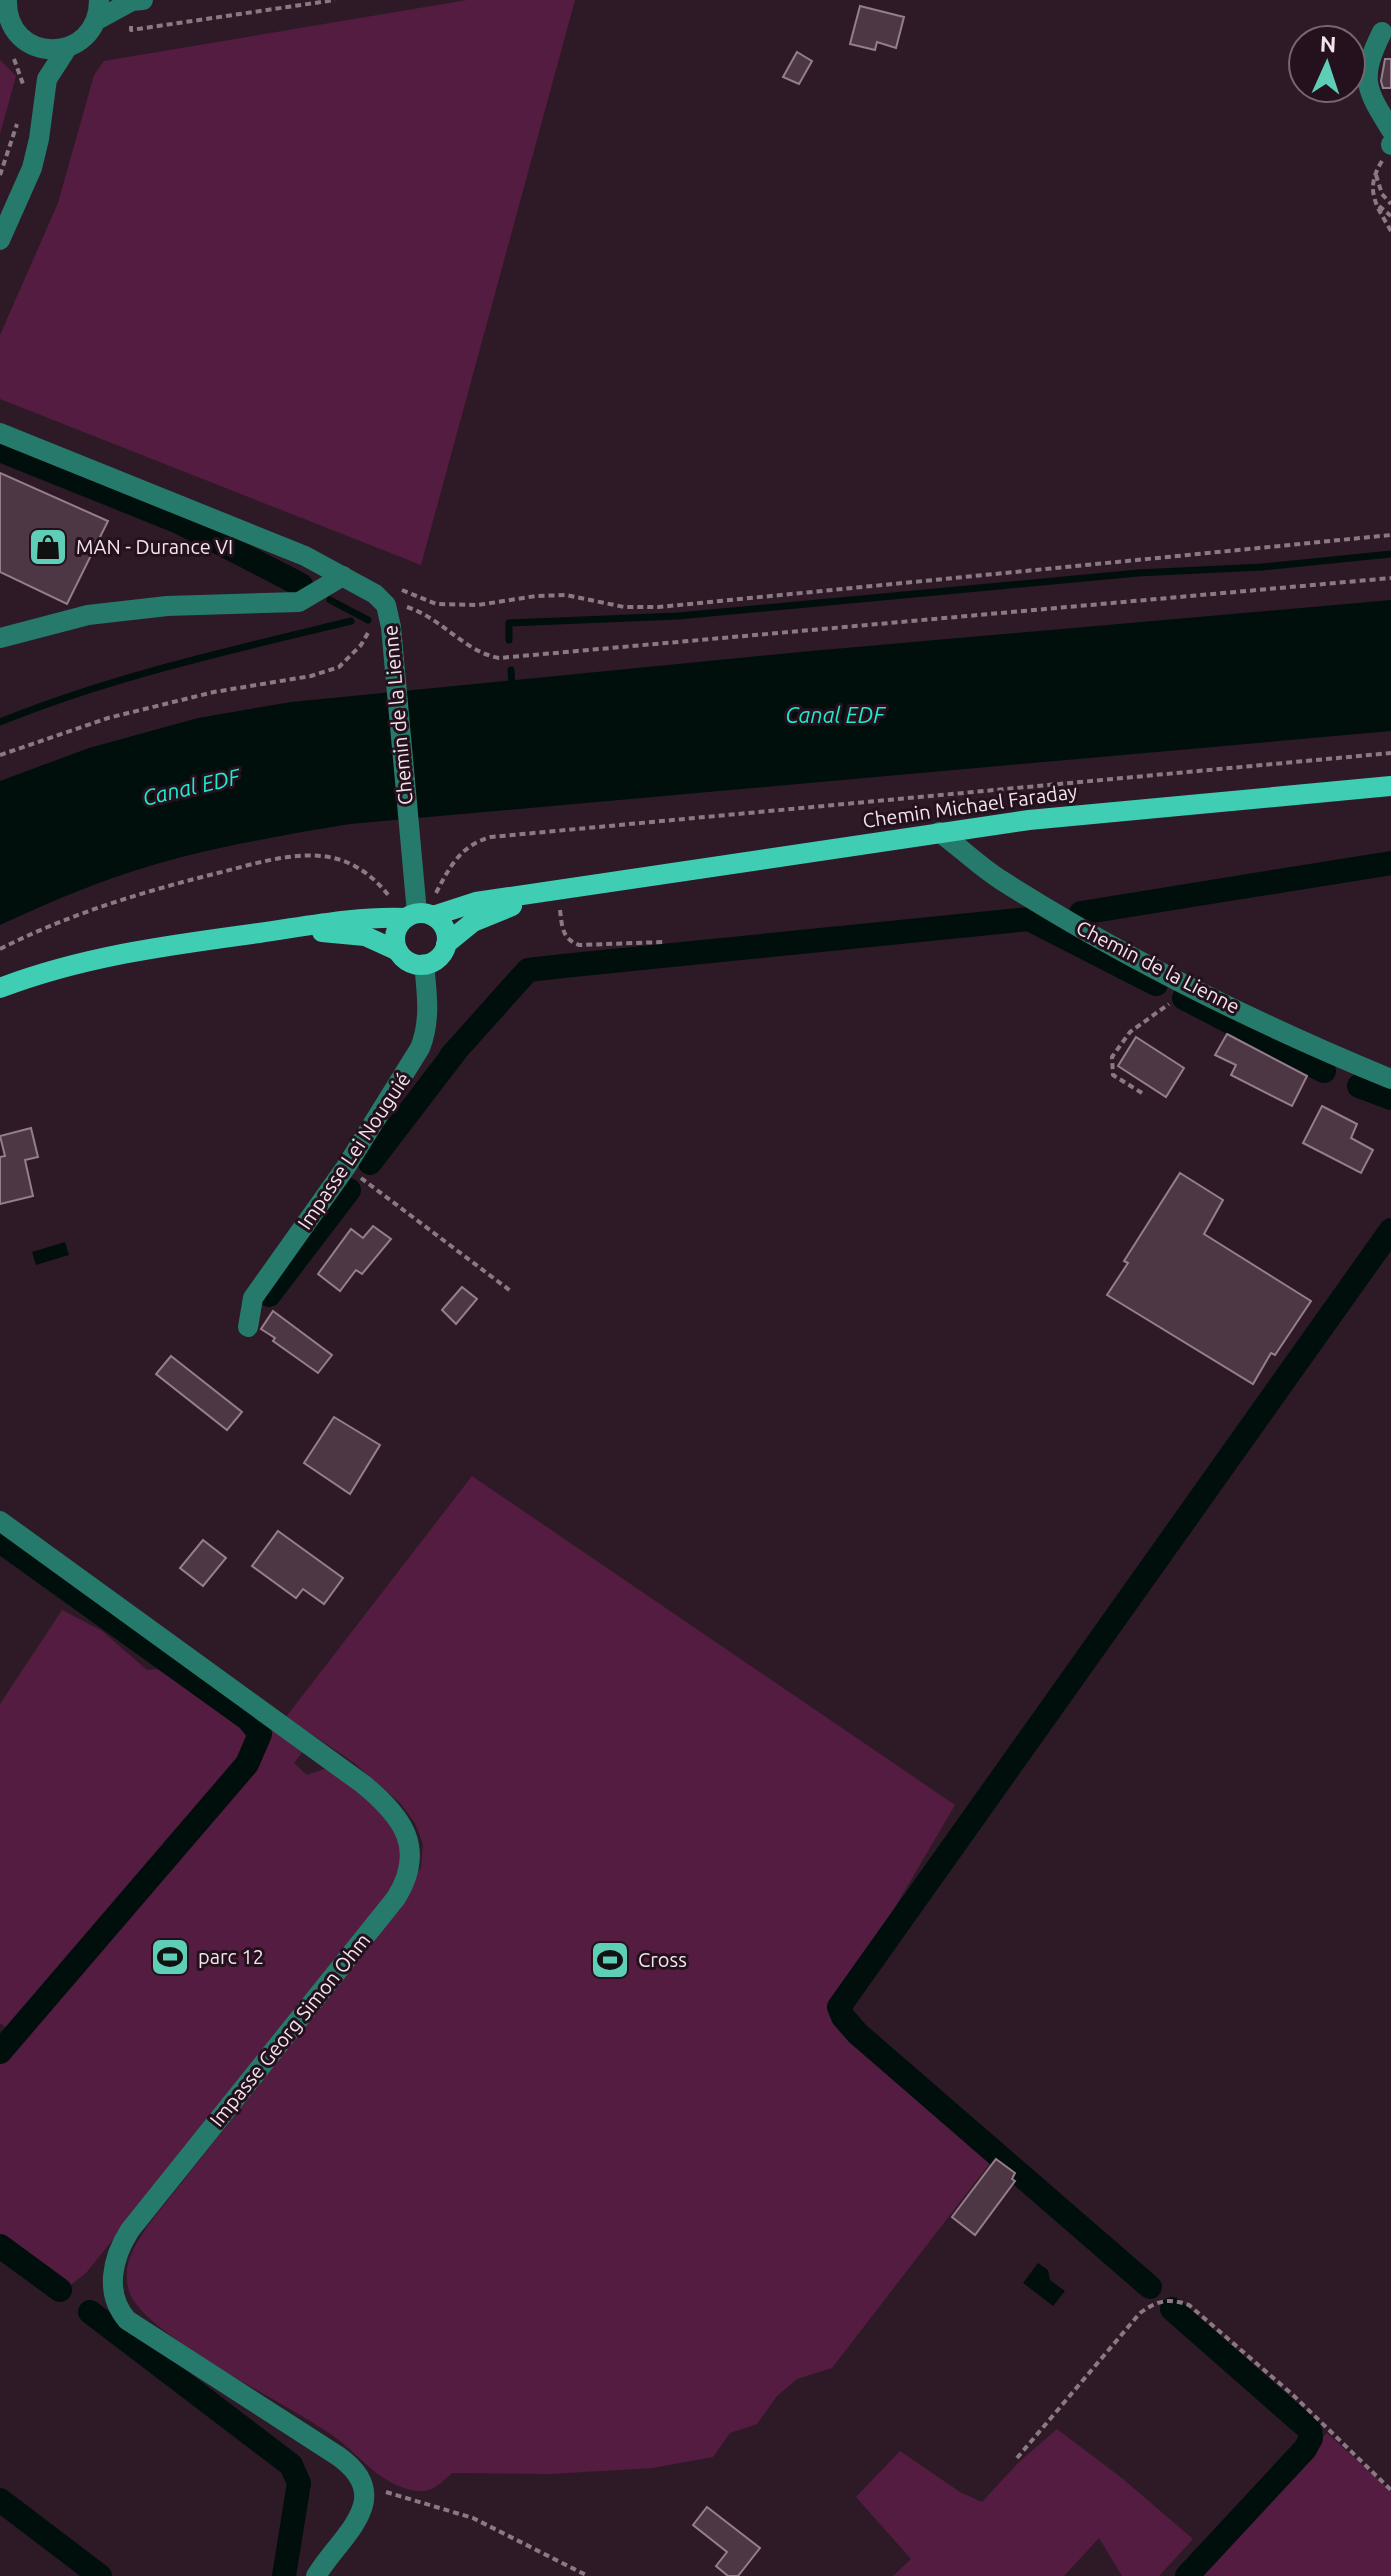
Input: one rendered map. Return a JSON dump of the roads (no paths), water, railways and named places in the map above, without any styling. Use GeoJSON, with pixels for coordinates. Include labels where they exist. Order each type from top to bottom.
{"type":"FeatureCollection","features":[{"type":"Feature","properties":{"kind":"main road","name":"Chemin Michael Faraday"},"geometry":{"type":"LineString","coordinates":[[262,932],[366,917],[420,915],[476,902],[1029,820],[1391,786]]}},
{"type":"Feature","properties":{"kind":"main road","name":"Chemin Michael Faraday"},"geometry":{"type":"LineString","coordinates":[[446,944],[473,922],[489,914],[558,892]]}},
{"type":"Feature","properties":{"kind":"main road"},"geometry":{"type":"LineString","coordinates":[[0,988],[45,972],[124,952],[262,932],[351,933],[372,938],[398,951],[409,962],[424,964],[438,957],[446,944],[444,928],[420,915],[397,929],[398,951]]}},
{"type":"Feature","properties":{"kind":"street"},"geometry":{"type":"LineString","coordinates":[[7,0],[6,26],[28,43],[41,48],[67,48],[80,41],[98,10],[134,0]]}},
{"type":"Feature","properties":{"kind":"street"},"geometry":{"type":"LineString","coordinates":[[1382,32],[1371,54],[1367,85],[1391,130]]}},
{"type":"Feature","properties":{"kind":"street"},"geometry":{"type":"LineString","coordinates":[[28,43],[47,79]]}},
{"type":"Feature","properties":{"kind":"street"},"geometry":{"type":"LineString","coordinates":[[0,240],[32,168],[47,79],[67,48]]}},
{"type":"Feature","properties":{"kind":"street","name":"Chemin de la Lienne"},"geometry":{"type":"LineString","coordinates":[[0,433],[305,556],[375,594],[386,605],[391,627],[412,876],[420,915]]}},
{"type":"Feature","properties":{"kind":"street"},"geometry":{"type":"LineString","coordinates":[[0,638],[88,615],[167,606],[299,602],[343,576]]}},
{"type":"Feature","properties":{"kind":"street","name":"Chemin de la Lienne"},"geometry":{"type":"LineString","coordinates":[[939,832],[998,878],[1070,922],[1327,1053],[1391,1079]]}},
{"type":"Feature","properties":{"kind":"street","name":"Impasse Lei Nouguié"},"geometry":{"type":"LineString","coordinates":[[248,1327],[253,1298],[346,1167],[406,1073],[424,1038],[427,1008],[424,964]]}},
{"type":"Feature","properties":{"kind":"street","name":"Impasse Georg Simon Ohm"},"geometry":{"type":"LineString","coordinates":[[0,1521],[363,1784],[396,1815],[406,1834],[409,1866],[396,1898],[130,2230],[120,2246],[113,2269],[114,2294],[127,2320],[338,2456],[356,2471],[366,2498],[360,2516],[316,2576]]}},
{"type":"Feature","properties":{"kind":"water","name":"Canal EDF"},"geometry":{"type":"Polygon","coordinates":[[[1391,600],[1391,731],[350,824],[177,858],[114,877],[0,925],[0,781],[89,748],[198,718],[291,702],[811,651],[1391,600]]]}},
{"type":"Feature","properties":{"kind":"water"},"geometry":{"type":"Polygon","coordinates":[[[65,1242],[69,1255],[36,1265],[32,1252],[65,1242]]]}},
{"type":"Feature","properties":{"kind":"water"},"geometry":{"type":"Polygon","coordinates":[[[1038,2263],[1048,2270],[1050,2280],[1065,2291],[1053,2306],[1023,2283],[1038,2263]]]}},
{"type":"Feature","properties":{"kind":"waterway"},"geometry":{"type":"LineString","coordinates":[[0,450],[179,522],[301,585]]}},
{"type":"Feature","properties":{"kind":"waterway"},"geometry":{"type":"LineString","coordinates":[[509,640],[509,623],[678,616],[1138,573],[1262,567],[1391,554]]}},
{"type":"Feature","properties":{"kind":"waterway"},"geometry":{"type":"LineString","coordinates":[[330,600],[368,620]]}},
{"type":"Feature","properties":{"kind":"waterway"},"geometry":{"type":"LineString","coordinates":[[0,722],[129,677],[351,621]]}},
{"type":"Feature","properties":{"kind":"waterway"},"geometry":{"type":"LineString","coordinates":[[511,670],[512,688]]}},
{"type":"Feature","properties":{"kind":"waterway"},"geometry":{"type":"LineString","coordinates":[[1081,913],[1391,863]]}},
{"type":"Feature","properties":{"kind":"waterway"},"geometry":{"type":"LineString","coordinates":[[451,1056],[528,970],[563,966],[1029,919],[1156,984]]}},
{"type":"Feature","properties":{"kind":"waterway"},"geometry":{"type":"LineString","coordinates":[[1184,998],[1324,1071]]}},
{"type":"Feature","properties":{"kind":"waterway"},"geometry":{"type":"LineString","coordinates":[[370,1163],[455,1052]]}},
{"type":"Feature","properties":{"kind":"waterway"},"geometry":{"type":"LineString","coordinates":[[1359,1086],[1391,1098]]}},
{"type":"Feature","properties":{"kind":"waterway"},"geometry":{"type":"LineString","coordinates":[[269,1295],[349,1190]]}},
{"type":"Feature","properties":{"kind":"waterway"},"geometry":{"type":"LineString","coordinates":[[1150,2287],[858,2034],[843,2017],[839,2007],[1391,1230]]}},
{"type":"Feature","properties":{"kind":"waterway"},"geometry":{"type":"LineString","coordinates":[[0,1541],[248,1719],[260,1734],[247,1764],[0,2052]]}},
{"type":"Feature","properties":{"kind":"waterway"},"geometry":{"type":"LineString","coordinates":[[0,2246],[60,2290]]}},
{"type":"Feature","properties":{"kind":"waterway"},"geometry":{"type":"LineString","coordinates":[[1172,2309],[1310,2430],[1311,2438],[1305,2449],[1187,2576]]}},
{"type":"Feature","properties":{"kind":"waterway"},"geometry":{"type":"LineString","coordinates":[[90,2312],[291,2465],[299,2483],[284,2576]]}},
{"type":"Feature","properties":{"kind":"waterway"},"geometry":{"type":"LineString","coordinates":[[0,2500],[100,2576]]}},
{"type":"Feature","properties":{"kind":"place","name":"MAN - Durance VI"},"geometry":{"type":"Point","coordinates":[48,547]}},
{"type":"Feature","properties":{"kind":"place","name":"parc 12"},"geometry":{"type":"Point","coordinates":[170,1957]}},
{"type":"Feature","properties":{"kind":"place","name":"Cross"},"geometry":{"type":"Point","coordinates":[610,1960]}}]}
